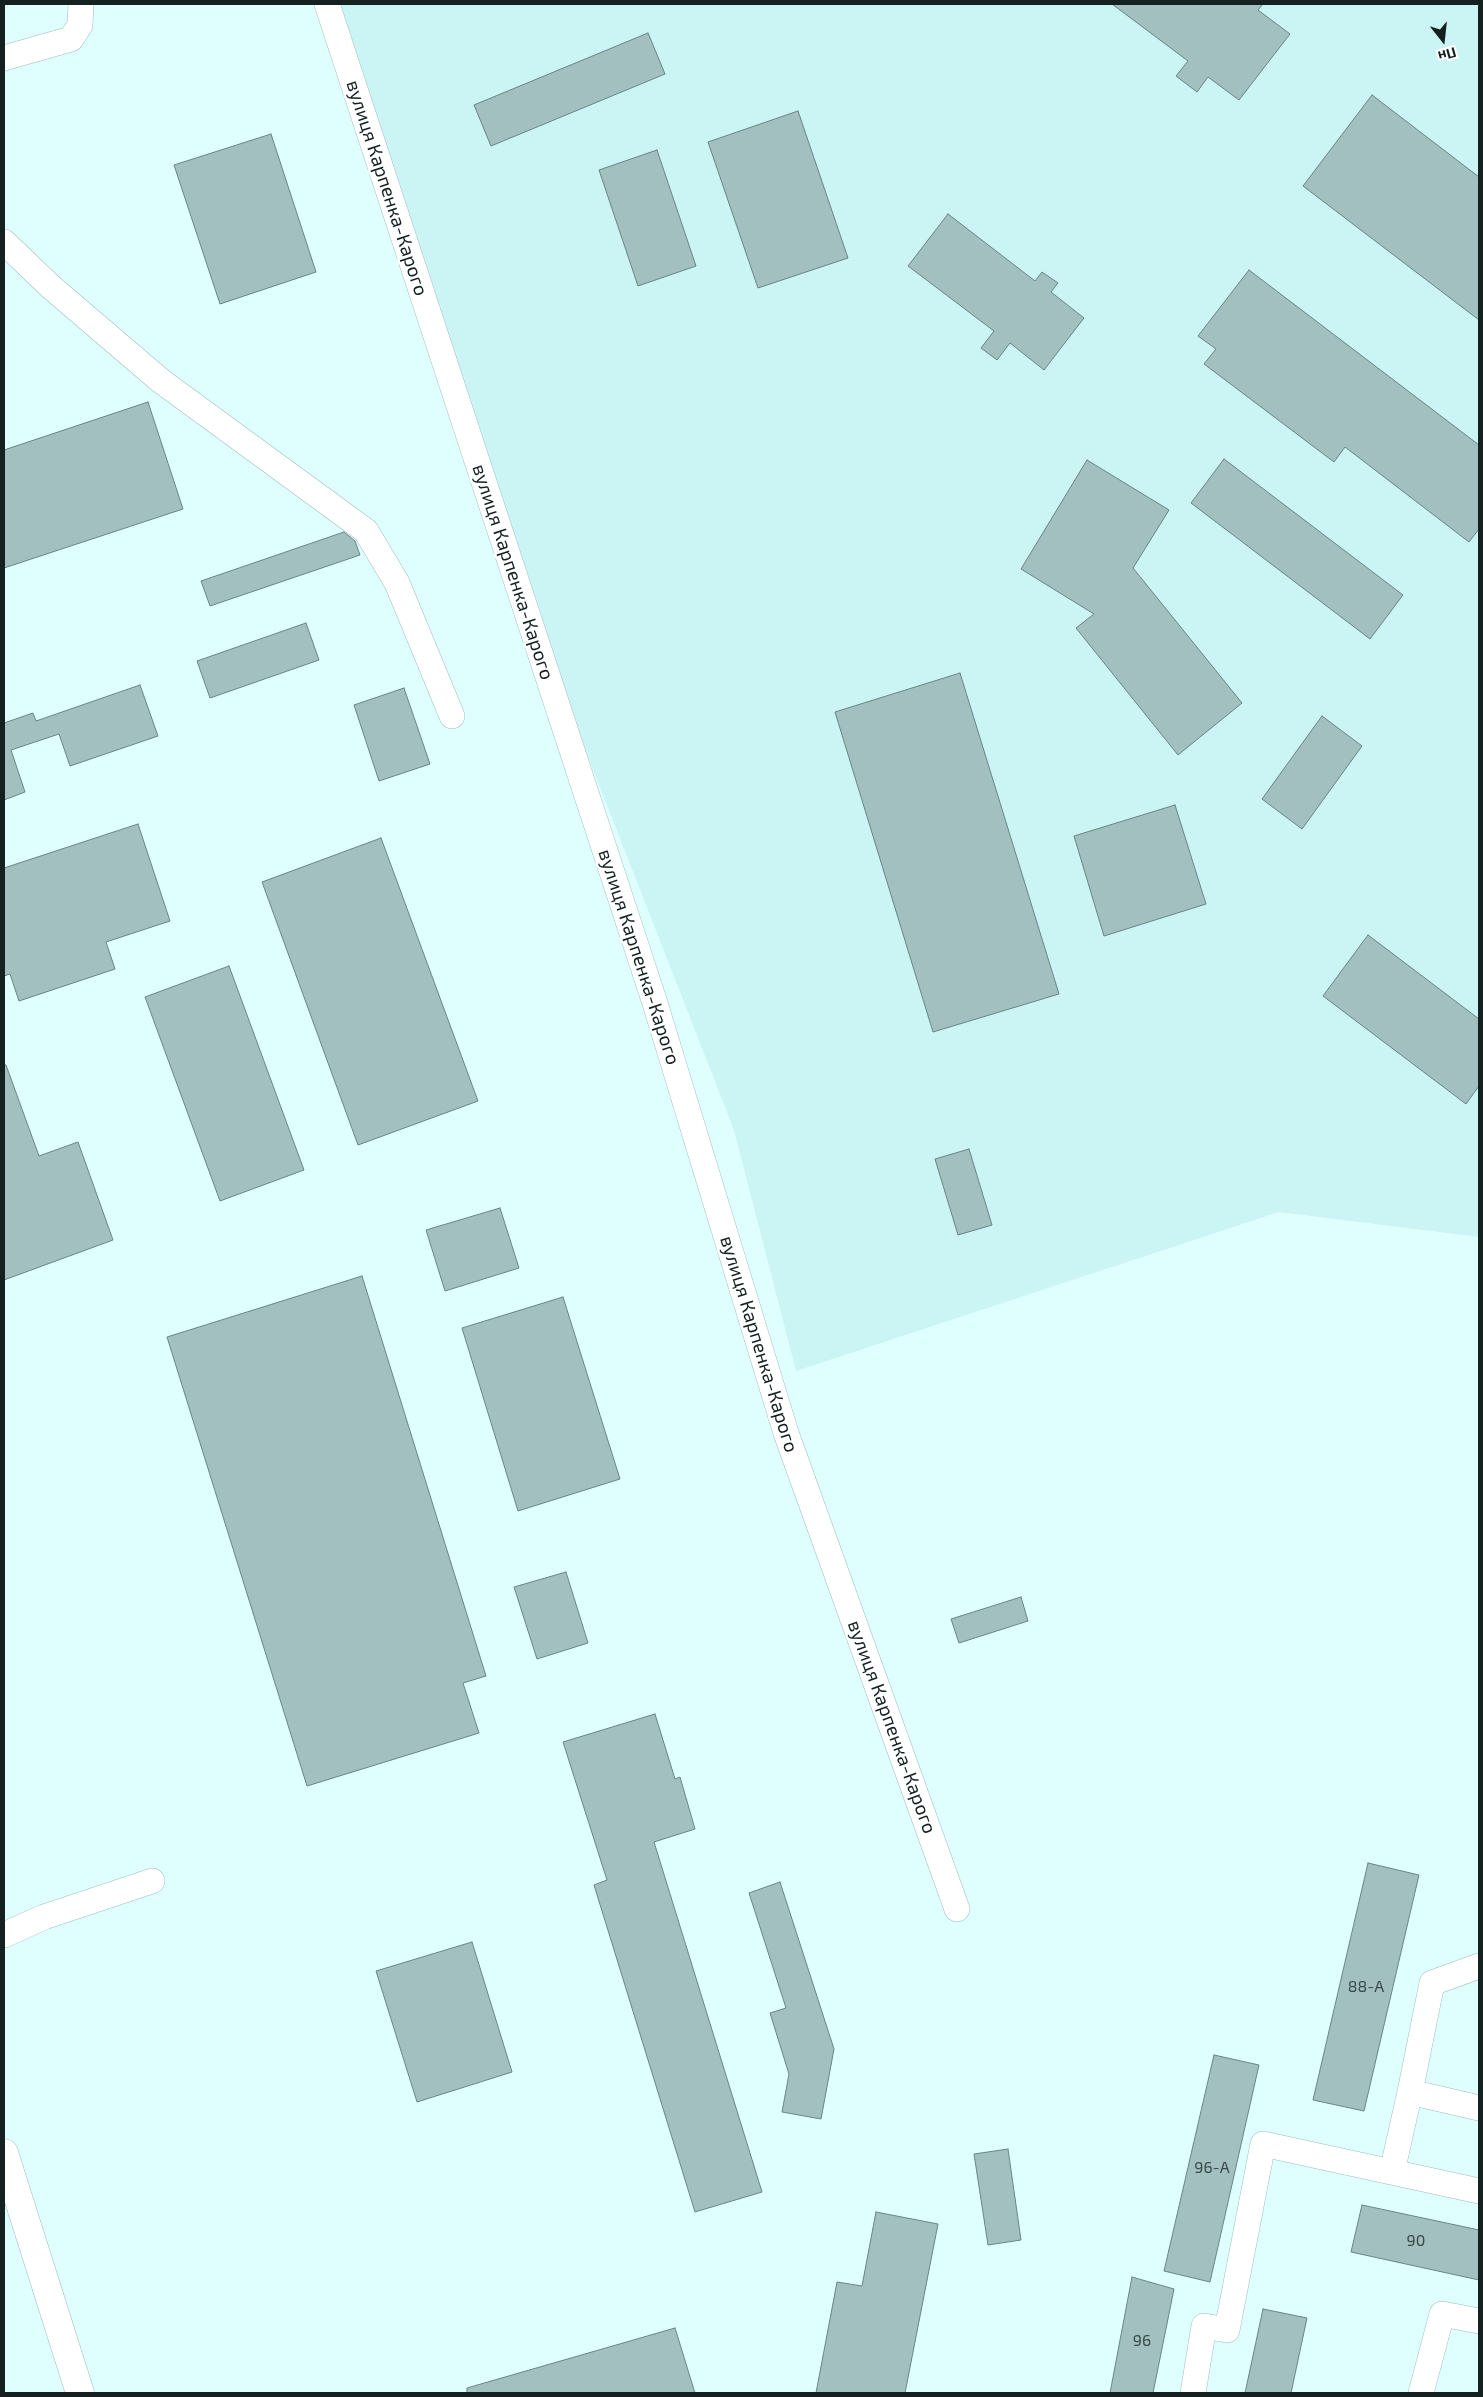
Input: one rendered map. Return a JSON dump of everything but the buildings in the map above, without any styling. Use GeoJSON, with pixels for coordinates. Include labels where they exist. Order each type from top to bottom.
{"type":"FeatureCollection","features":[{"type":"Feature","properties":{"kind":"highway"},"geometry":{"type":"LineString","coordinates":[[4,2153],[80,2393]]}},
{"type":"Feature","properties":{"kind":"street"},"geometry":{"type":"LineString","coordinates":[[4,58],[71,39],[80,25],[81,4]]}},
{"type":"Feature","properties":{"kind":"street","name":"вулиця Карпенка-Карого"},"geometry":{"type":"LineString","coordinates":[[327,4],[654,1000],[786,1433],[957,1909]]}},
{"type":"Feature","properties":{"kind":"street"},"geometry":{"type":"LineString","coordinates":[[4,242],[51,287],[162,381],[366,531],[397,583],[452,716]]}},
{"type":"Feature","properties":{"kind":"street"},"geometry":{"type":"LineString","coordinates":[[4,1935],[44,1917],[152,1881]]}},
{"type":"Feature","properties":{"kind":"street"},"geometry":{"type":"LineString","coordinates":[[1392,2172],[1432,1983],[1479,1966]]}},
{"type":"Feature","properties":{"kind":"street"},"geometry":{"type":"LineString","coordinates":[[1410,2092],[1479,2108]]}},
{"type":"Feature","properties":{"kind":"street"},"geometry":{"type":"LineString","coordinates":[[1193,2393],[1204,2326],[1227,2330],[1263,2144],[1479,2191]]}},
{"type":"Feature","properties":{"kind":"street"},"geometry":{"type":"LineString","coordinates":[[1421,2393],[1442,2314],[1479,2321]]}},
{"type":"Feature","properties":{"kind":"shaded area"},"geometry":{"type":"Polygon","coordinates":[[[323,4],[1479,4],[1479,1237],[1279,1212],[796,1371],[734,1130],[467,447],[323,4]]]}}]}
